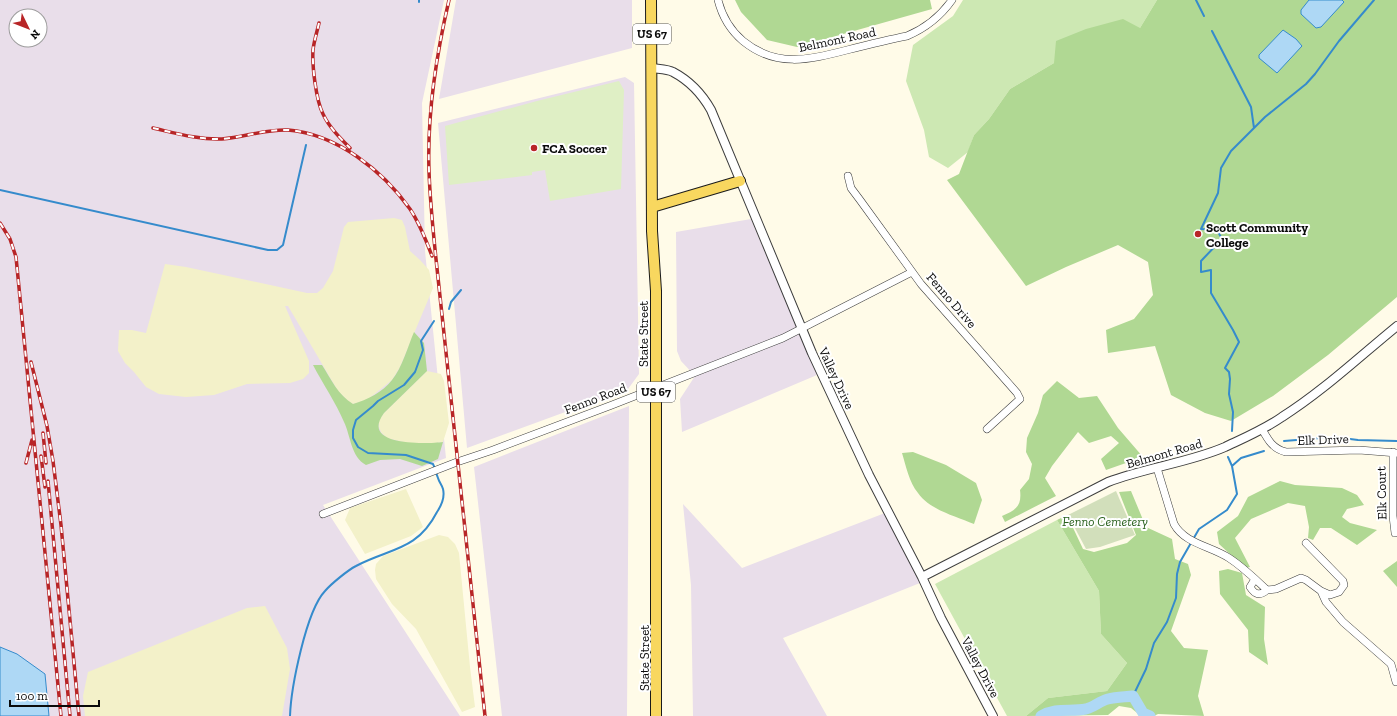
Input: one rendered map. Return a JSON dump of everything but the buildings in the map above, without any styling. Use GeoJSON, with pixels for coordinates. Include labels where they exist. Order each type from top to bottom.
{"type":"FeatureCollection","features":[{"type":"Feature","properties":{"kind":"main road","name":"State Street"},"geometry":{"type":"LineString","coordinates":[[651,0],[652,231],[656,291],[656,716]]}},
{"type":"Feature","properties":{"kind":"main road"},"geometry":{"type":"LineString","coordinates":[[652,207],[740,180]]}},
{"type":"Feature","properties":{"kind":"street","name":"Belmont Road"},"geometry":{"type":"LineString","coordinates":[[718,0],[726,21],[739,37],[752,48],[772,57],[796,60],[813,59],[907,36],[932,22],[944,11],[952,0]]}},
{"type":"Feature","properties":{"kind":"street","name":"Valley Drive"},"geometry":{"type":"LineString","coordinates":[[652,68],[672,71],[698,90],[711,110],[812,353],[869,475],[922,577],[941,618],[993,716]]}},
{"type":"Feature","properties":{"kind":"street","name":"Fenno Drive"},"geometry":{"type":"LineString","coordinates":[[848,176],[851,188],[912,272],[1017,393],[1020,399],[987,429]]}},
{"type":"Feature","properties":{"kind":"street","name":"Fenno Road"},"geometry":{"type":"LineString","coordinates":[[323,514],[457,462],[494,450],[783,338],[912,272]]}},
{"type":"Feature","properties":{"kind":"street","name":"Belmont Road"},"geometry":{"type":"LineString","coordinates":[[922,577],[1102,485],[1130,474],[1157,468],[1212,452],[1262,429],[1302,404],[1397,326]]}},
{"type":"Feature","properties":{"kind":"street","name":"Elk Drive"},"geometry":{"type":"LineString","coordinates":[[1262,429],[1278,450],[1286,452],[1351,450],[1395,452]]}},
{"type":"Feature","properties":{"kind":"street","name":"Elk Court"},"geometry":{"type":"LineString","coordinates":[[1395,452],[1392,516],[1395,533]]}},
{"type":"Feature","properties":{"kind":"street"},"geometry":{"type":"LineString","coordinates":[[1157,468],[1174,524],[1179,532],[1194,542],[1226,556],[1267,590]]}},
{"type":"Feature","properties":{"kind":"street"},"geometry":{"type":"LineString","coordinates":[[1255,579],[1250,587],[1258,594],[1263,594],[1267,590],[1276,589],[1301,578],[1306,580],[1321,592],[1330,595],[1339,592],[1344,585],[1343,581],[1306,543]]}},
{"type":"Feature","properties":{"kind":"street"},"geometry":{"type":"LineString","coordinates":[[1321,592],[1326,602],[1343,622],[1391,664],[1396,682]]}},
{"type":"Feature","properties":{"kind":"shaded area"},"geometry":{"type":"Polygon","coordinates":[[[0,0],[444,0],[422,103],[425,251],[446,458],[323,505],[460,716],[0,716],[0,0]]]}},
{"type":"Feature","properties":{"kind":"shaded area"},"geometry":{"type":"Polygon","coordinates":[[[456,0],[632,0],[632,48],[439,99],[456,0]]]}},
{"type":"Feature","properties":{"kind":"shaded area"},"geometry":{"type":"Polygon","coordinates":[[[625,77],[634,83],[639,374],[628,389],[467,448],[438,123],[625,77]]]}},
{"type":"Feature","properties":{"kind":"shaded area"},"geometry":{"type":"Polygon","coordinates":[[[394,218],[402,220],[410,251],[429,270],[433,288],[400,367],[392,380],[367,400],[353,404],[338,391],[288,306],[285,306],[309,361],[309,373],[303,379],[290,383],[247,384],[214,395],[186,397],[159,394],[146,387],[125,363],[118,351],[119,330],[132,330],[146,333],[165,264],[186,267],[307,293],[317,293],[323,288],[333,271],[344,227],[348,222],[394,218]]]}},
{"type":"Feature","properties":{"kind":"shaded area"},"geometry":{"type":"Polygon","coordinates":[[[751,219],[817,375],[682,432],[680,399],[695,376],[681,361],[677,351],[676,232],[751,219]]]}},
{"type":"Feature","properties":{"kind":"shaded area"},"geometry":{"type":"Polygon","coordinates":[[[427,371],[441,374],[444,381],[449,423],[443,442],[429,444],[407,443],[387,438],[381,432],[379,420],[384,413],[427,371]]]}},
{"type":"Feature","properties":{"kind":"shaded area"},"geometry":{"type":"Polygon","coordinates":[[[629,406],[627,716],[502,716],[474,467],[629,406]]]}},
{"type":"Feature","properties":{"kind":"shaded area"},"geometry":{"type":"Polygon","coordinates":[[[406,489],[423,527],[411,536],[365,554],[345,520],[350,508],[406,489]]]}},
{"type":"Feature","properties":{"kind":"shaded area"},"geometry":{"type":"Polygon","coordinates":[[[683,504],[742,568],[885,513],[920,583],[783,638],[827,716],[693,716],[691,585],[683,504]]]}},
{"type":"Feature","properties":{"kind":"shaded area"},"geometry":{"type":"Polygon","coordinates":[[[439,535],[448,537],[455,544],[459,553],[475,707],[462,712],[416,629],[392,604],[376,579],[376,564],[383,556],[439,535]]]}},
{"type":"Feature","properties":{"kind":"shaded area"},"geometry":{"type":"Polygon","coordinates":[[[265,606],[287,648],[290,669],[282,716],[85,716],[83,696],[88,672],[247,608],[265,606]]]}},
{"type":"Feature","properties":{"kind":"green space"},"geometry":{"type":"Polygon","coordinates":[[[735,0],[930,0],[932,9],[797,47],[767,40],[741,12],[735,0]]]}},
{"type":"Feature","properties":{"kind":"green space"},"geometry":{"type":"Polygon","coordinates":[[[963,0],[1157,0],[1140,28],[1054,63],[1010,89],[989,119],[974,135],[968,152],[948,168],[929,157],[924,130],[906,81],[913,45],[953,16],[963,0]]]}},
{"type":"Feature","properties":{"kind":"green space","name":"Scott Community College"},"geometry":{"type":"Polygon","coordinates":[[[1157,0],[1397,0],[1397,297],[1328,355],[1273,396],[1231,421],[1205,413],[1171,395],[1155,346],[1108,353],[1106,330],[1134,319],[1153,295],[1148,262],[1118,245],[1026,286],[947,180],[959,174],[974,135],[989,119],[1010,89],[1054,63],[1056,41],[1086,29],[1123,19],[1140,28],[1157,0]]]}},
{"type":"Feature","properties":{"kind":"green space","name":"FCA Soccer"},"geometry":{"type":"Polygon","coordinates":[[[619,81],[624,90],[621,189],[550,201],[545,170],[532,172],[532,175],[449,185],[445,126],[619,81]]]}},
{"type":"Feature","properties":{"kind":"green space"},"geometry":{"type":"Polygon","coordinates":[[[414,332],[424,343],[427,371],[384,413],[379,424],[380,432],[387,438],[398,441],[411,443],[443,442],[438,459],[422,466],[400,459],[380,460],[366,465],[354,452],[341,415],[313,365],[322,365],[335,386],[343,396],[353,404],[369,398],[379,392],[392,380],[402,363],[414,332]]]}},
{"type":"Feature","properties":{"kind":"green space"},"geometry":{"type":"Polygon","coordinates":[[[1057,381],[1079,398],[1097,396],[1118,428],[1143,457],[1106,470],[1101,459],[1119,443],[1111,436],[1089,443],[1078,432],[1052,466],[1045,478],[1056,496],[1005,522],[1002,516],[1011,512],[1017,507],[1020,500],[1020,490],[1029,479],[1032,464],[1026,452],[1027,438],[1038,413],[1043,395],[1057,381]]]}},
{"type":"Feature","properties":{"kind":"green space"},"geometry":{"type":"Polygon","coordinates":[[[913,452],[946,465],[976,483],[982,500],[974,524],[936,508],[923,499],[915,489],[910,479],[902,453],[913,452]]]}},
{"type":"Feature","properties":{"kind":"green space"},"geometry":{"type":"Polygon","coordinates":[[[1280,481],[1295,485],[1342,488],[1357,495],[1364,505],[1347,509],[1342,517],[1350,523],[1377,530],[1357,545],[1331,528],[1320,528],[1313,540],[1308,538],[1309,527],[1305,506],[1288,503],[1251,519],[1235,538],[1250,567],[1245,568],[1219,544],[1217,532],[1238,516],[1248,497],[1280,481]]]}},
{"type":"Feature","properties":{"kind":"green space","name":"Fenno Cemetery"},"geometry":{"type":"Polygon","coordinates":[[[1116,491],[1135,535],[1100,547],[1086,549],[1068,515],[1116,491]]]}},
{"type":"Feature","properties":{"kind":"green space"},"geometry":{"type":"Polygon","coordinates":[[[1131,491],[1146,527],[1172,539],[1175,559],[1188,564],[1191,575],[1171,631],[1184,648],[1208,650],[1198,696],[1204,716],[1158,714],[1154,716],[1141,716],[1131,708],[1119,706],[1108,715],[1026,716],[1048,698],[1107,691],[1127,663],[1101,634],[1099,591],[1057,520],[1067,515],[1083,549],[1094,552],[1127,543],[1136,535],[1119,492],[1131,491]]]}},
{"type":"Feature","properties":{"kind":"green space"},"geometry":{"type":"Polygon","coordinates":[[[1057,520],[1099,591],[1101,634],[1127,663],[1107,691],[1048,698],[1026,716],[1007,716],[935,584],[1057,520]]]}},
{"type":"Feature","properties":{"kind":"green space"},"geometry":{"type":"Polygon","coordinates":[[[1397,561],[1397,587],[1383,571],[1397,561]]]}},
{"type":"Feature","properties":{"kind":"green space"},"geometry":{"type":"Polygon","coordinates":[[[1228,569],[1242,573],[1246,595],[1265,607],[1264,639],[1268,665],[1249,652],[1248,630],[1220,594],[1219,571],[1228,569]]]}},
{"type":"Feature","properties":{"kind":"water"},"geometry":{"type":"Polygon","coordinates":[[[1309,0],[1342,0],[1344,2],[1321,27],[1316,28],[1301,14],[1301,10],[1309,0]]]}},
{"type":"Feature","properties":{"kind":"water"},"geometry":{"type":"Polygon","coordinates":[[[1283,30],[1296,39],[1302,46],[1277,73],[1259,58],[1259,55],[1283,30]]]}},
{"type":"Feature","properties":{"kind":"water"},"geometry":{"type":"Polygon","coordinates":[[[0,647],[17,654],[45,674],[49,716],[0,716],[0,647]]]}},
{"type":"Feature","properties":{"kind":"waterway"},"geometry":{"type":"LineString","coordinates":[[1196,0],[1204,16]]}},
{"type":"Feature","properties":{"kind":"waterway"},"geometry":{"type":"LineString","coordinates":[[1232,431],[1233,412],[1229,394],[1230,379],[1229,372],[1225,368],[1239,342],[1211,293],[1211,270],[1201,272],[1201,261],[1222,239],[1217,230],[1201,229],[1218,193],[1221,168],[1231,151],[1265,117],[1306,84],[1339,41],[1374,0]]}},
{"type":"Feature","properties":{"kind":"waterway"},"geometry":{"type":"LineString","coordinates":[[1212,31],[1251,107],[1254,128]]}},
{"type":"Feature","properties":{"kind":"waterway"},"geometry":{"type":"LineString","coordinates":[[0,190],[268,250],[277,250],[283,245],[306,145]]}},
{"type":"Feature","properties":{"kind":"waterway"},"geometry":{"type":"LineString","coordinates":[[449,309],[451,302],[461,290]]}},
{"type":"Feature","properties":{"kind":"waterway"},"geometry":{"type":"LineString","coordinates":[[290,716],[293,687],[306,632],[318,601],[325,591],[340,577],[353,568],[368,560],[402,547],[412,541],[429,525],[441,504],[443,489],[433,464],[406,455],[368,453],[358,447],[353,438],[353,430],[356,420],[378,401],[404,385],[415,372],[423,350],[421,341],[434,321]]}},
{"type":"Feature","properties":{"kind":"waterway"},"geometry":{"type":"LineString","coordinates":[[1284,441],[1334,437],[1358,440],[1397,441]]}},
{"type":"Feature","properties":{"kind":"waterway"},"geometry":{"type":"LineString","coordinates":[[1232,466],[1241,458],[1264,451]]}},
{"type":"Feature","properties":{"kind":"waterway"},"geometry":{"type":"LineString","coordinates":[[1133,696],[1146,669],[1154,643],[1167,622],[1176,598],[1177,574],[1180,562],[1199,529],[1227,510],[1237,494],[1232,466],[1228,457]]}},
{"type":"Feature","properties":{"kind":"waterway"},"geometry":{"type":"LineString","coordinates":[[1041,716],[1058,711],[1086,709],[1108,699],[1133,696],[1143,713],[1150,716]]}},
{"type":"Feature","properties":{"kind":"railway"},"geometry":{"type":"LineString","coordinates":[[449,0],[433,85],[429,128],[429,182],[485,716]]}},
{"type":"Feature","properties":{"kind":"railway"},"geometry":{"type":"LineString","coordinates":[[319,23],[313,47],[314,74],[318,100],[328,123],[350,148]]}},
{"type":"Feature","properties":{"kind":"railway"},"geometry":{"type":"LineString","coordinates":[[153,128],[187,136],[213,139],[231,138],[280,130],[306,133],[324,139],[341,147],[372,168],[399,195],[414,215],[432,256]]}},
{"type":"Feature","properties":{"kind":"railway"},"geometry":{"type":"LineString","coordinates":[[0,223],[10,239],[16,257],[61,716]]}},
{"type":"Feature","properties":{"kind":"railway"},"geometry":{"type":"LineString","coordinates":[[31,362],[47,426],[53,461],[61,525],[79,716]]}},
{"type":"Feature","properties":{"kind":"railway"},"geometry":{"type":"LineString","coordinates":[[43,433],[46,463]]}},
{"type":"Feature","properties":{"kind":"railway"},"geometry":{"type":"LineString","coordinates":[[26,463],[32,440]]}},
{"type":"Feature","properties":{"kind":"railway"},"geometry":{"type":"LineString","coordinates":[[41,456],[45,487]]}},
{"type":"Feature","properties":{"kind":"railway"},"geometry":{"type":"LineString","coordinates":[[48,481],[70,716]]}},
{"type":"Feature","properties":{"kind":"place","name":"FCA Soccer"},"geometry":{"type":"Point","coordinates":[534,148]}},
{"type":"Feature","properties":{"kind":"place","name":"Scott Community College"},"geometry":{"type":"Point","coordinates":[1198,234]}}]}
